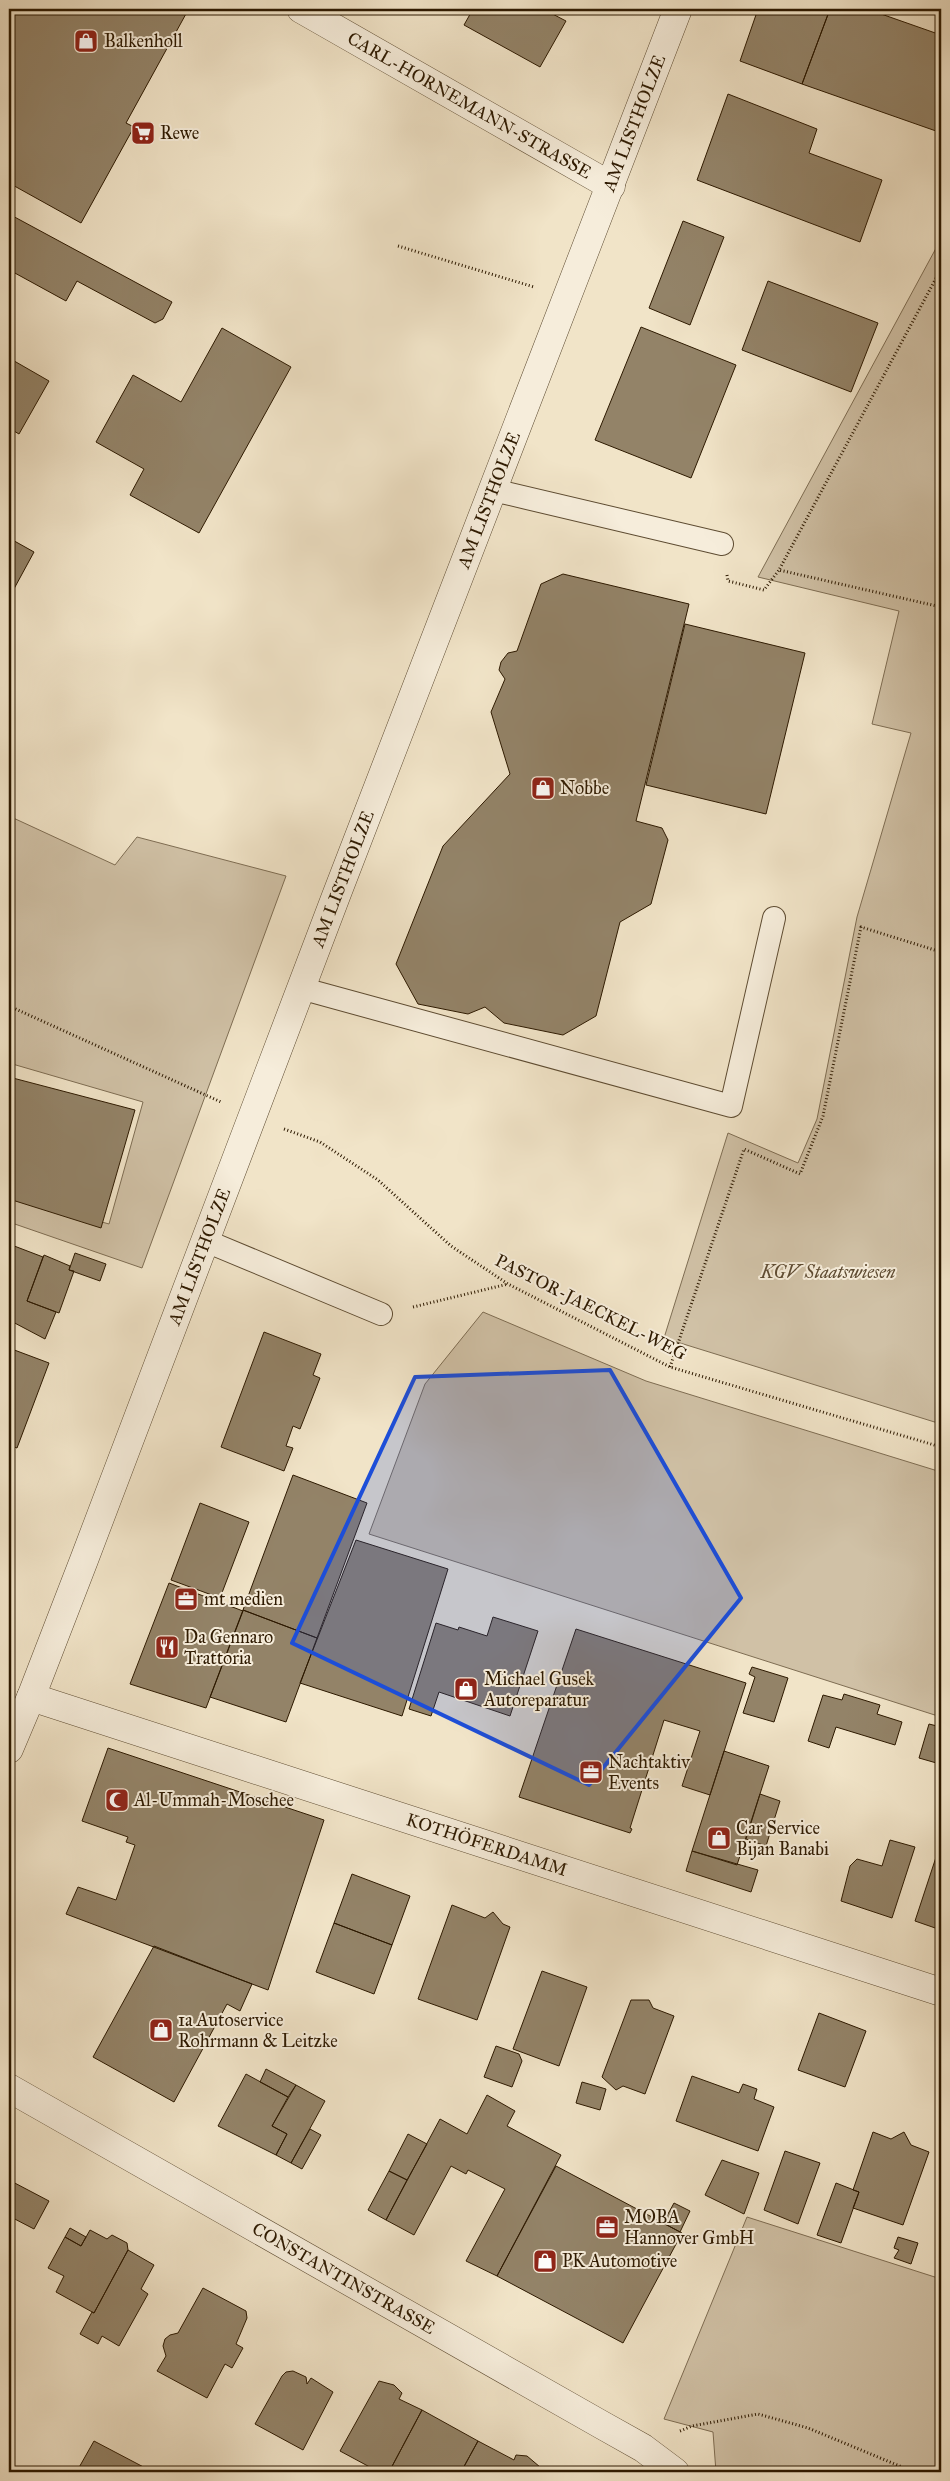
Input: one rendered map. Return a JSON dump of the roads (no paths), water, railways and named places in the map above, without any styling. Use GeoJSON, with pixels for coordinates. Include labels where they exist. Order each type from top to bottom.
{"type":"FeatureCollection","features":[{"type":"Feature","properties":{"kind":"street","name":"CARL-HORNEMANN-STRASSE"},"geometry":{"type":"LineString","coordinates":[[301,9],[611,186]]}},
{"type":"Feature","properties":{"kind":"street","name":"AM LISTHOLZE"},"geometry":{"type":"LineString","coordinates":[[9,1749],[32,1697],[206,1241],[300,988],[678,9]]}},
{"type":"Feature","properties":{"kind":"street","name":"KOTHÖFERDAMM"},"geometry":{"type":"LineString","coordinates":[[32,1697],[941,1992]]}},
{"type":"Feature","properties":{"kind":"street","name":"CONSTANTINSTRASSE"},"geometry":{"type":"LineString","coordinates":[[9,2088],[643,2448],[675,2472]]}},
{"type":"Feature","properties":{"kind":"lane"},"geometry":{"type":"LineString","coordinates":[[493,490],[722,544]]}},
{"type":"Feature","properties":{"kind":"lane"},"geometry":{"type":"LineString","coordinates":[[300,988],[731,1106],[774,918]]}},
{"type":"Feature","properties":{"kind":"lane"},"geometry":{"type":"LineString","coordinates":[[206,1241],[381,1314]]}},
{"type":"Feature","properties":{"kind":"place","name":"Balkenholl"},"geometry":{"type":"Point","coordinates":[86,41]}},
{"type":"Feature","properties":{"kind":"place","name":"Rewe"},"geometry":{"type":"Point","coordinates":[143,133]}},
{"type":"Feature","properties":{"kind":"place","name":"Nobbe"},"geometry":{"type":"Point","coordinates":[543,788]}},
{"type":"Feature","properties":{"kind":"place","name":"mt medien"},"geometry":{"type":"Point","coordinates":[186,1599]}},
{"type":"Feature","properties":{"kind":"place","name":"Da Gennaro Trattoria"},"geometry":{"type":"Point","coordinates":[167,1647]}},
{"type":"Feature","properties":{"kind":"place","name":"Michael Gusek Autoreparatur"},"geometry":{"type":"Point","coordinates":[466,1689]}},
{"type":"Feature","properties":{"kind":"place","name":"Nachtaktiv Events"},"geometry":{"type":"Point","coordinates":[591,1772]}},
{"type":"Feature","properties":{"kind":"place","name":"Al-Ummah-Moschee"},"geometry":{"type":"Point","coordinates":[117,1800]}},
{"type":"Feature","properties":{"kind":"place","name":"Car Service Bijan Banabi"},"geometry":{"type":"Point","coordinates":[719,1838]}},
{"type":"Feature","properties":{"kind":"place","name":"1a Autoservice Rohrmann & Leitzke"},"geometry":{"type":"Point","coordinates":[161,2030]}},
{"type":"Feature","properties":{"kind":"place","name":"MOBA Hannover GmbH"},"geometry":{"type":"Point","coordinates":[607,2227]}},
{"type":"Feature","properties":{"kind":"place","name":"PK Automotive"},"geometry":{"type":"Point","coordinates":[545,2261]}},
{"type":"Feature","properties":{"kind":"park label","name":"KGV Staatswiesen"},"geometry":{"type":"Point","coordinates":[828,1272]}}]}
